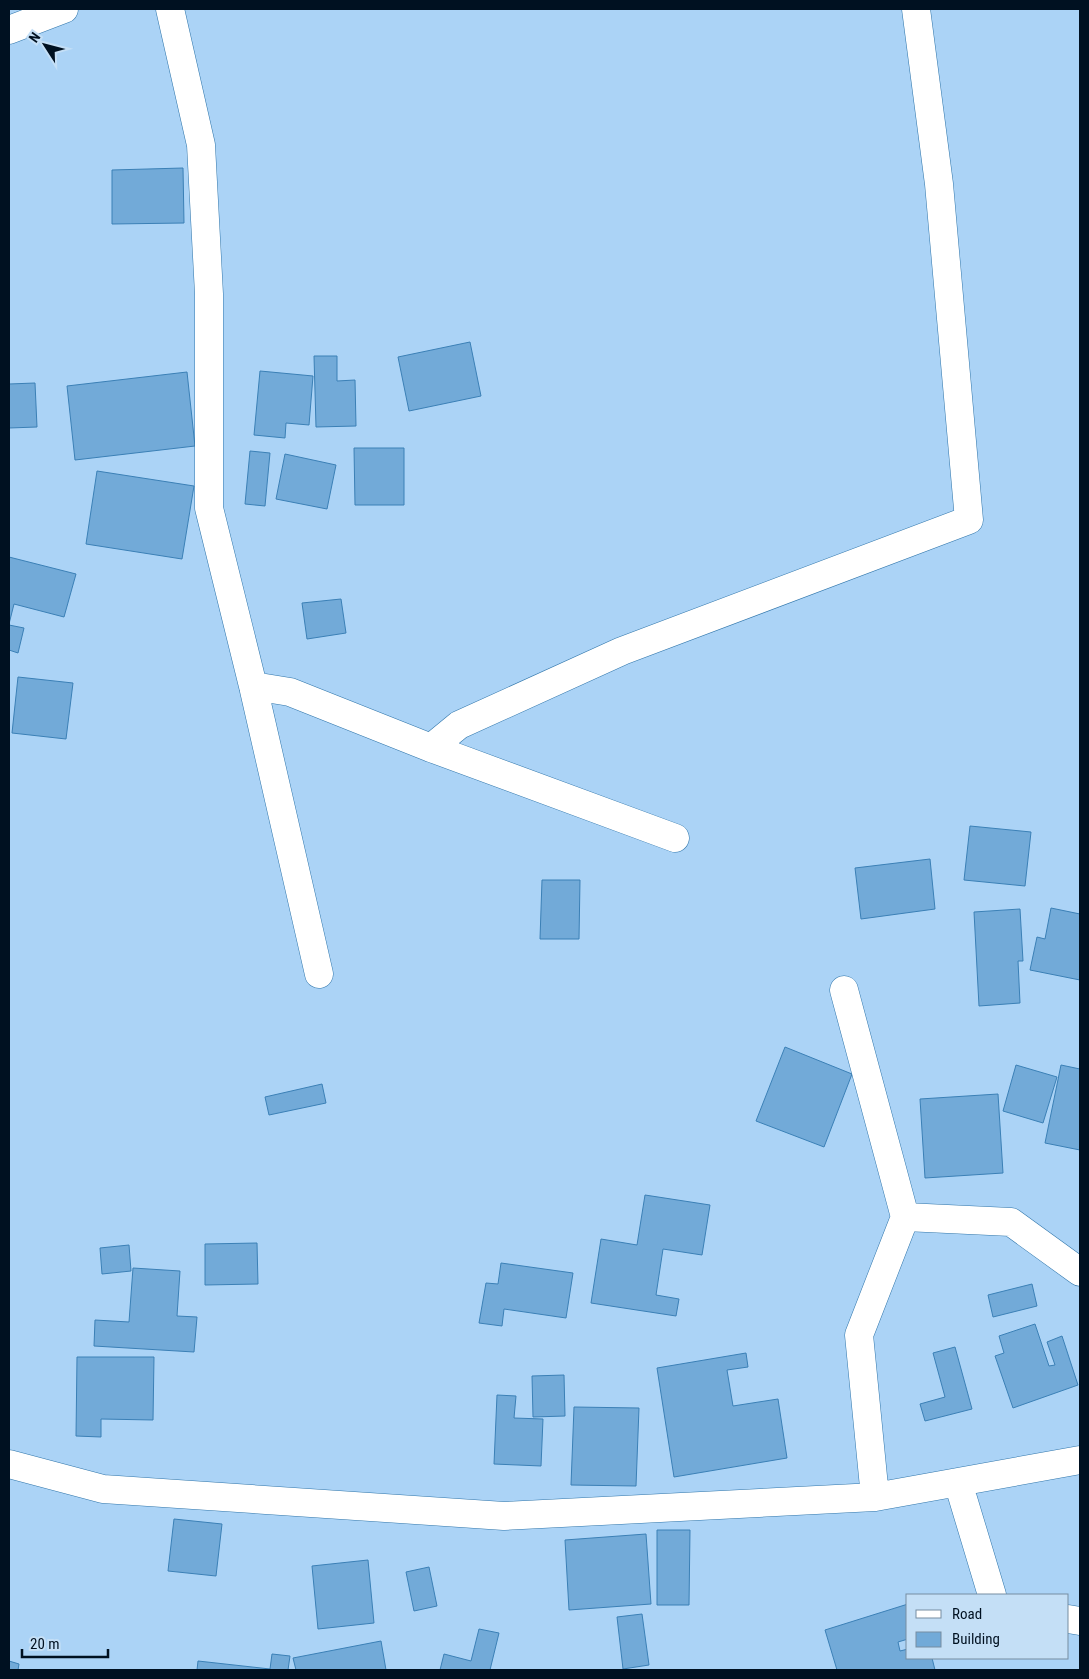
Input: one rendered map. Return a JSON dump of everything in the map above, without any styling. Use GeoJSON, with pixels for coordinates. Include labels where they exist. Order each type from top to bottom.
{"type":"FeatureCollection","features":[{"type":"Feature","properties":{"kind":"street"},"geometry":{"type":"LineString","coordinates":[[9,30],[64,9]]}},
{"type":"Feature","properties":{"kind":"street"},"geometry":{"type":"LineString","coordinates":[[170,9],[201,145],[209,294],[209,508],[253,686],[319,974]]}},
{"type":"Feature","properties":{"kind":"street"},"geometry":{"type":"LineString","coordinates":[[431,748],[459,725],[622,652],[969,520],[938,184],[916,9]]}},
{"type":"Feature","properties":{"kind":"street"},"geometry":{"type":"LineString","coordinates":[[253,686],[290,692],[431,748],[675,838]]}},
{"type":"Feature","properties":{"kind":"street"},"geometry":{"type":"LineString","coordinates":[[844,990],[905,1217],[859,1335],[875,1497]]}},
{"type":"Feature","properties":{"kind":"street"},"geometry":{"type":"LineString","coordinates":[[905,1217],[1011,1222],[1080,1272]]}},
{"type":"Feature","properties":{"kind":"street"},"geometry":{"type":"LineString","coordinates":[[9,1464],[103,1489],[504,1516],[875,1497],[1080,1460]]}},
{"type":"Feature","properties":{"kind":"street"},"geometry":{"type":"LineString","coordinates":[[958,1482],[992,1594]]}},
{"type":"Feature","properties":{"kind":"building"},"geometry":{"type":"Polygon","coordinates":[[[183,168],[184,223],[112,224],[112,170],[183,168]]]}},
{"type":"Feature","properties":{"kind":"building"},"geometry":{"type":"Polygon","coordinates":[[[470,342],[481,396],[409,411],[398,357],[470,342]]]}},
{"type":"Feature","properties":{"kind":"building"},"geometry":{"type":"Polygon","coordinates":[[[314,356],[337,356],[337,381],[355,380],[356,426],[316,427],[314,356]]]}},
{"type":"Feature","properties":{"kind":"building"},"geometry":{"type":"Polygon","coordinates":[[[260,371],[313,376],[309,425],[286,423],[285,438],[254,435],[260,371]]]}},
{"type":"Feature","properties":{"kind":"building"},"geometry":{"type":"Polygon","coordinates":[[[187,372],[195,446],[75,460],[67,386],[187,372]]]}},
{"type":"Feature","properties":{"kind":"building"},"geometry":{"type":"Polygon","coordinates":[[[35,383],[37,427],[9,428],[9,384],[35,383]]]}},
{"type":"Feature","properties":{"kind":"building"},"geometry":{"type":"Polygon","coordinates":[[[354,448],[404,448],[404,505],[355,505],[354,448]]]}},
{"type":"Feature","properties":{"kind":"building"},"geometry":{"type":"Polygon","coordinates":[[[250,451],[270,453],[265,506],[245,504],[250,451]]]}},
{"type":"Feature","properties":{"kind":"building"},"geometry":{"type":"Polygon","coordinates":[[[285,454],[336,465],[327,509],[276,499],[285,454]]]}},
{"type":"Feature","properties":{"kind":"building"},"geometry":{"type":"Polygon","coordinates":[[[97,471],[194,486],[182,559],[86,544],[97,471]]]}},
{"type":"Feature","properties":{"kind":"building"},"geometry":{"type":"Polygon","coordinates":[[[9,557],[76,574],[64,617],[14,604],[9,624],[9,557]]]}},
{"type":"Feature","properties":{"kind":"building"},"geometry":{"type":"Polygon","coordinates":[[[341,599],[346,633],[307,639],[302,603],[341,599]]]}},
{"type":"Feature","properties":{"kind":"building"},"geometry":{"type":"Polygon","coordinates":[[[9,625],[24,628],[18,653],[9,650],[9,625]]]}},
{"type":"Feature","properties":{"kind":"building"},"geometry":{"type":"Polygon","coordinates":[[[18,677],[73,683],[66,739],[12,733],[18,677]]]}},
{"type":"Feature","properties":{"kind":"building"},"geometry":{"type":"Polygon","coordinates":[[[970,826],[1031,832],[1025,886],[964,880],[970,826]]]}},
{"type":"Feature","properties":{"kind":"building"},"geometry":{"type":"Polygon","coordinates":[[[930,859],[935,909],[861,919],[855,868],[930,859]]]}},
{"type":"Feature","properties":{"kind":"building"},"geometry":{"type":"Polygon","coordinates":[[[542,880],[580,880],[579,939],[540,939],[542,880]]]}},
{"type":"Feature","properties":{"kind":"building"},"geometry":{"type":"Polygon","coordinates":[[[1051,908],[1080,914],[1080,980],[1030,970],[1037,937],[1045,939],[1051,908]]]}},
{"type":"Feature","properties":{"kind":"building"},"geometry":{"type":"Polygon","coordinates":[[[1020,909],[1023,961],[1018,961],[1020,1003],[979,1006],[974,912],[1020,909]]]}},
{"type":"Feature","properties":{"kind":"building"},"geometry":{"type":"Polygon","coordinates":[[[785,1047],[852,1074],[824,1147],[756,1121],[785,1047]]]}},
{"type":"Feature","properties":{"kind":"building"},"geometry":{"type":"Polygon","coordinates":[[[1016,1065],[1057,1077],[1043,1123],[1003,1111],[1016,1065]]]}},
{"type":"Feature","properties":{"kind":"building"},"geometry":{"type":"Polygon","coordinates":[[[1061,1065],[1080,1069],[1080,1150],[1045,1143],[1061,1065]]]}},
{"type":"Feature","properties":{"kind":"building"},"geometry":{"type":"Polygon","coordinates":[[[322,1084],[326,1103],[269,1115],[265,1097],[322,1084]]]}},
{"type":"Feature","properties":{"kind":"building"},"geometry":{"type":"Polygon","coordinates":[[[998,1094],[1003,1173],[925,1178],[920,1099],[998,1094]]]}},
{"type":"Feature","properties":{"kind":"building"},"geometry":{"type":"Polygon","coordinates":[[[645,1195],[710,1205],[702,1255],[663,1249],[656,1295],[679,1299],[676,1316],[591,1303],[601,1239],[637,1245],[645,1195]]]}},
{"type":"Feature","properties":{"kind":"building"},"geometry":{"type":"Polygon","coordinates":[[[257,1243],[258,1284],[205,1285],[205,1244],[257,1243]]]}},
{"type":"Feature","properties":{"kind":"building"},"geometry":{"type":"Polygon","coordinates":[[[129,1245],[131,1271],[102,1274],[100,1248],[129,1245]]]}},
{"type":"Feature","properties":{"kind":"building"},"geometry":{"type":"Polygon","coordinates":[[[501,1263],[573,1273],[566,1318],[504,1309],[502,1326],[479,1323],[486,1283],[498,1284],[501,1263]]]}},
{"type":"Feature","properties":{"kind":"building"},"geometry":{"type":"Polygon","coordinates":[[[133,1268],[180,1271],[177,1316],[197,1317],[194,1352],[94,1346],[95,1320],[129,1322],[133,1268]]]}},
{"type":"Feature","properties":{"kind":"building"},"geometry":{"type":"Polygon","coordinates":[[[1032,1284],[1037,1306],[993,1317],[988,1295],[1032,1284]]]}},
{"type":"Feature","properties":{"kind":"building"},"geometry":{"type":"Polygon","coordinates":[[[1035,1324],[1049,1366],[1055,1365],[1047,1342],[1062,1336],[1078,1385],[1013,1408],[995,1356],[1004,1353],[999,1336],[1035,1324]]]}},
{"type":"Feature","properties":{"kind":"building"},"geometry":{"type":"Polygon","coordinates":[[[955,1347],[972,1409],[925,1421],[920,1404],[945,1397],[933,1353],[955,1347]]]}},
{"type":"Feature","properties":{"kind":"building"},"geometry":{"type":"Polygon","coordinates":[[[746,1353],[748,1367],[727,1370],[733,1406],[778,1399],[787,1458],[674,1477],[657,1368],[746,1353]]]}},
{"type":"Feature","properties":{"kind":"building"},"geometry":{"type":"Polygon","coordinates":[[[77,1357],[154,1357],[153,1420],[101,1419],[101,1437],[76,1436],[77,1357]]]}},
{"type":"Feature","properties":{"kind":"building"},"geometry":{"type":"Polygon","coordinates":[[[564,1375],[565,1416],[533,1417],[532,1376],[564,1375]]]}},
{"type":"Feature","properties":{"kind":"building"},"geometry":{"type":"Polygon","coordinates":[[[497,1395],[516,1396],[514,1418],[543,1419],[541,1466],[494,1464],[497,1395]]]}},
{"type":"Feature","properties":{"kind":"building"},"geometry":{"type":"Polygon","coordinates":[[[574,1407],[639,1408],[636,1486],[571,1485],[574,1407]]]}},
{"type":"Feature","properties":{"kind":"building"},"geometry":{"type":"Polygon","coordinates":[[[174,1519],[222,1524],[216,1576],[168,1571],[174,1519]]]}},
{"type":"Feature","properties":{"kind":"building"},"geometry":{"type":"Polygon","coordinates":[[[657,1530],[690,1530],[689,1605],[657,1605],[657,1530]]]}},
{"type":"Feature","properties":{"kind":"building"},"geometry":{"type":"Polygon","coordinates":[[[646,1534],[651,1604],[569,1610],[565,1540],[646,1534]]]}},
{"type":"Feature","properties":{"kind":"building"},"geometry":{"type":"Polygon","coordinates":[[[368,1560],[374,1623],[318,1629],[312,1566],[368,1560]]]}},
{"type":"Feature","properties":{"kind":"building"},"geometry":{"type":"Polygon","coordinates":[[[429,1567],[437,1606],[414,1611],[406,1572],[429,1567]]]}},
{"type":"Feature","properties":{"kind":"building"},"geometry":{"type":"Polygon","coordinates":[[[906,1605],[906,1640],[898,1642],[900,1651],[906,1650],[906,1659],[932,1659],[935,1670],[837,1670],[825,1630],[906,1605]]]}},
{"type":"Feature","properties":{"kind":"building"},"geometry":{"type":"Polygon","coordinates":[[[642,1614],[649,1665],[623,1669],[617,1617],[642,1614]]]}},
{"type":"Feature","properties":{"kind":"building"},"geometry":{"type":"Polygon","coordinates":[[[479,1629],[499,1633],[490,1670],[440,1670],[444,1654],[471,1661],[479,1629]]]}},
{"type":"Feature","properties":{"kind":"building"},"geometry":{"type":"Polygon","coordinates":[[[381,1641],[386,1670],[296,1670],[293,1658],[381,1641]]]}},
{"type":"Feature","properties":{"kind":"building"},"geometry":{"type":"Polygon","coordinates":[[[272,1654],[290,1656],[288,1670],[197,1670],[198,1661],[270,1669],[272,1654]]]}},
{"type":"Feature","properties":{"kind":"building"},"geometry":{"type":"Polygon","coordinates":[[[9,1661],[19,1664],[18,1670],[9,1670],[9,1661]]]}}]}
